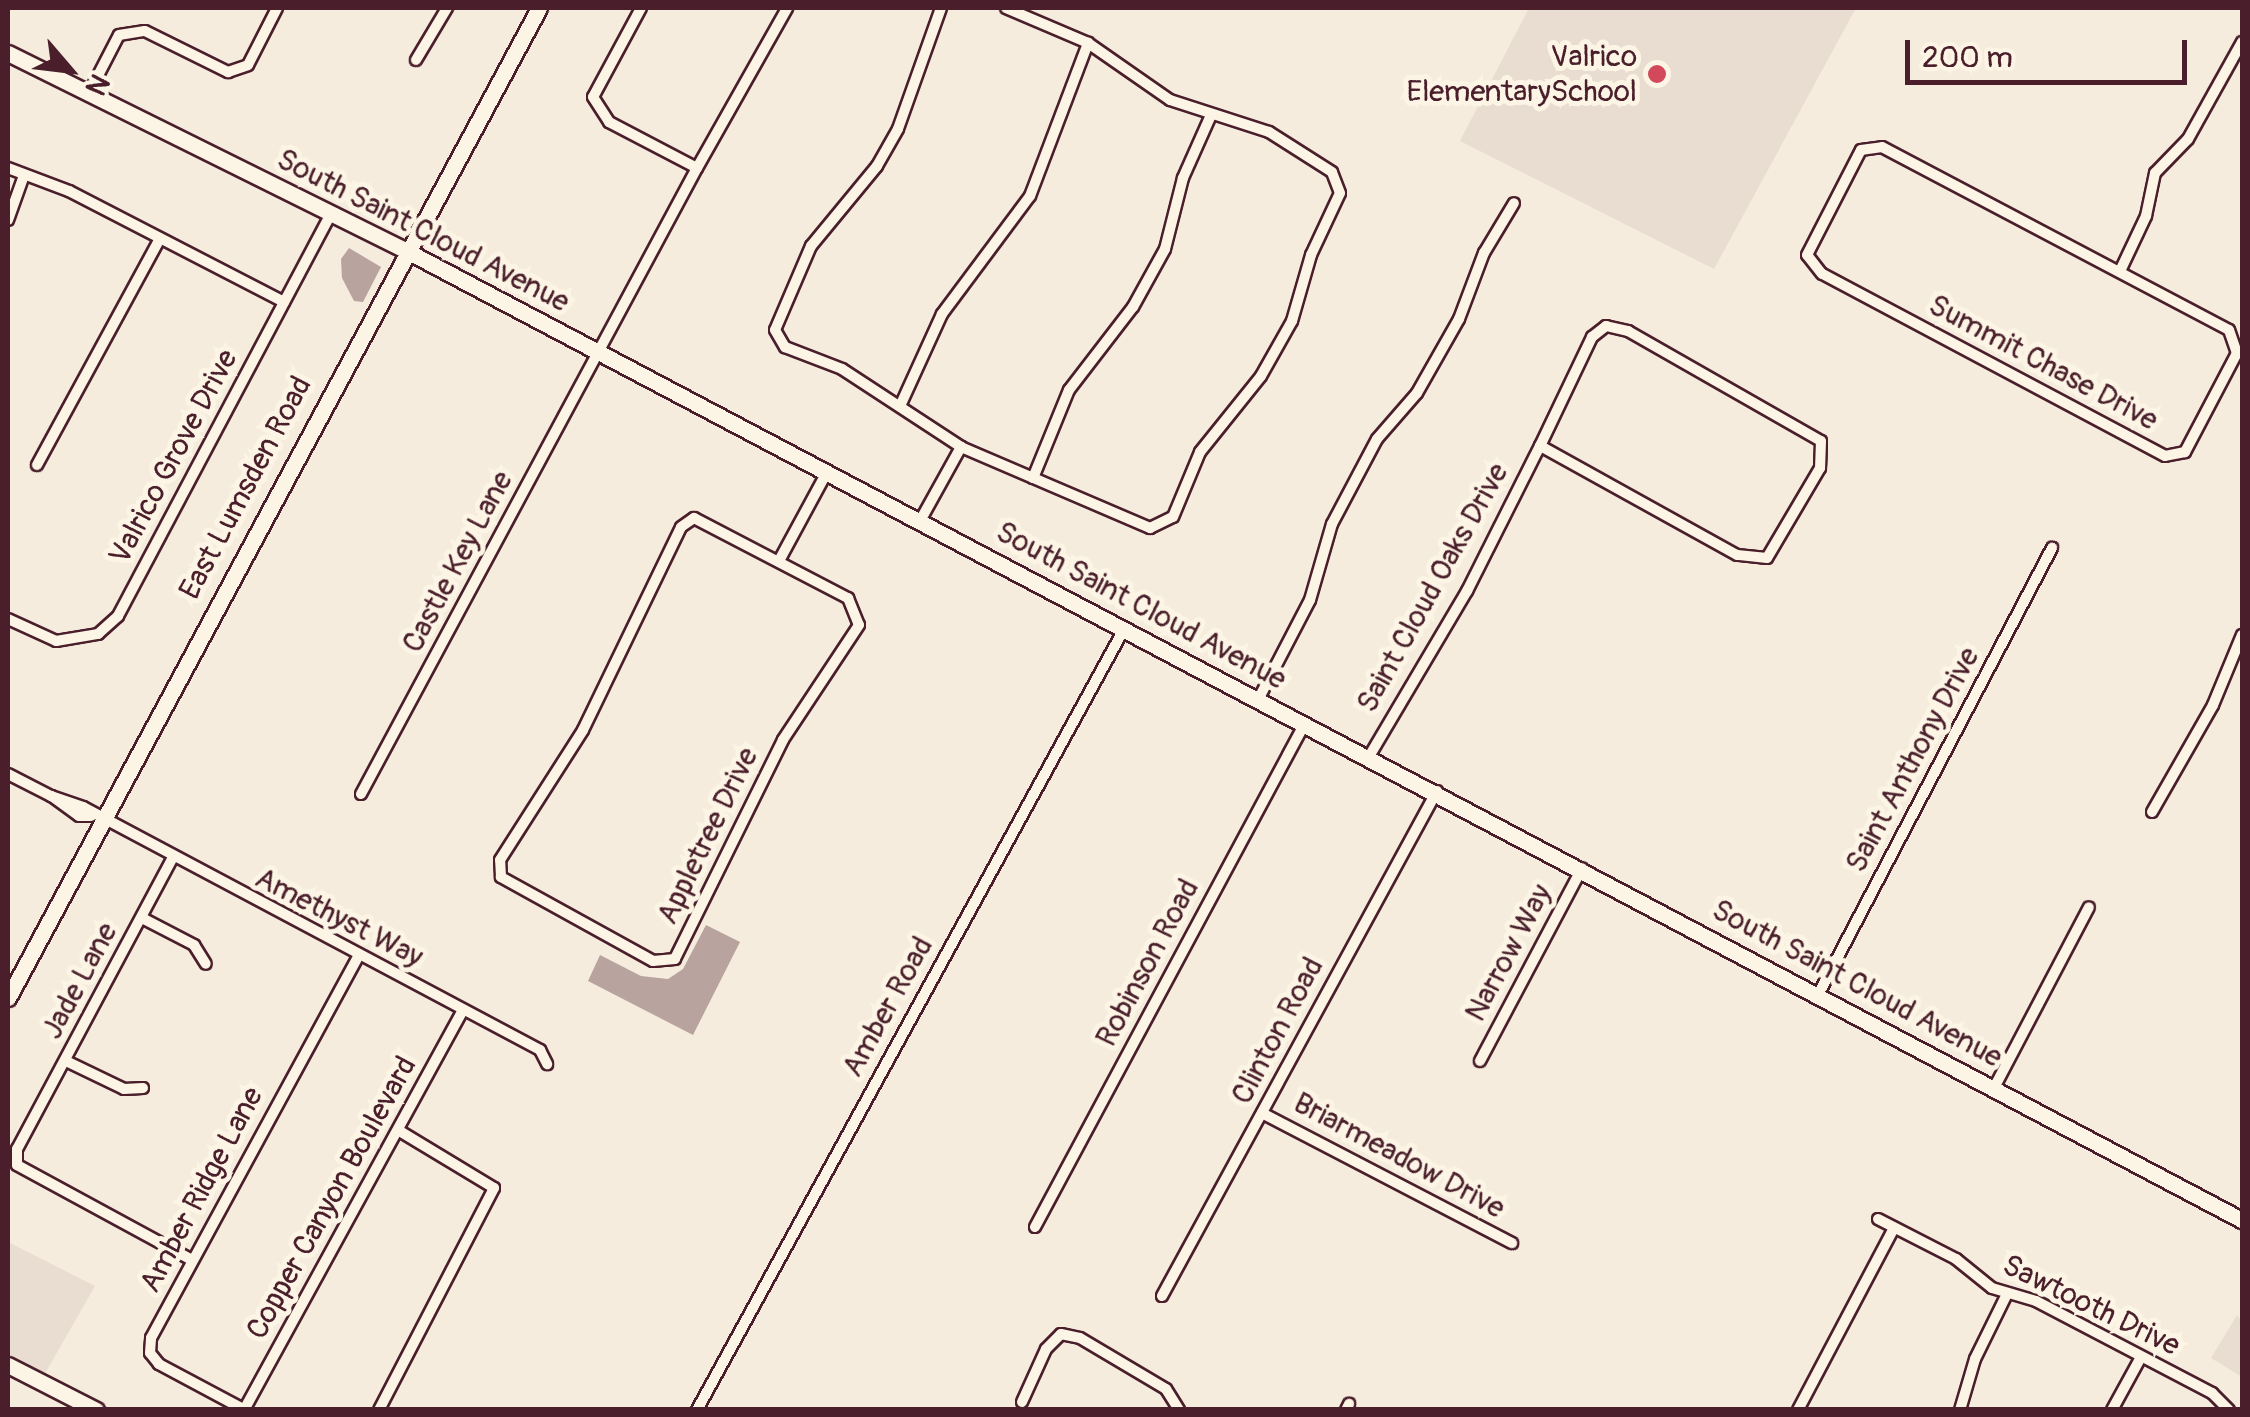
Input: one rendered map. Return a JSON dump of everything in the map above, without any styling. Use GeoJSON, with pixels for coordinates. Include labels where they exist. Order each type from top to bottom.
{"type":"FeatureCollection","features":[{"type":"Feature","properties":{"kind":"street"},"geometry":{"type":"LineString","coordinates":[[90,93],[119,36],[145,30],[228,72],[248,65],[277,8]]}},
{"type":"Feature","properties":{"kind":"street"},"geometry":{"type":"LineString","coordinates":[[416,60],[447,8]]}},
{"type":"Feature","properties":{"kind":"street","name":"East Lumsden Road"},"geometry":{"type":"LineString","coordinates":[[8,998],[96,819],[539,8]]}},
{"type":"Feature","properties":{"kind":"street"},"geometry":{"type":"LineString","coordinates":[[641,8],[593,97],[609,122],[697,168]]}},
{"type":"Feature","properties":{"kind":"street","name":"Castle Key Lane"},"geometry":{"type":"LineString","coordinates":[[362,794],[592,370],[596,352],[787,8]]}},
{"type":"Feature","properties":{"kind":"street"},"geometry":{"type":"LineString","coordinates":[[941,8],[898,129],[877,166],[811,246],[775,330],[784,347],[842,369],[901,404],[960,447],[1150,528],[1173,517],[1200,452],[1261,376],[1292,321],[1310,255],[1340,193],[1332,172],[1269,132],[1170,100],[1088,43],[1006,8]]}},
{"type":"Feature","properties":{"kind":"street"},"geometry":{"type":"LineString","coordinates":[[2120,269],[2146,216],[2155,173],[2188,139],[2242,42]]}},
{"type":"Feature","properties":{"kind":"street"},"geometry":{"type":"LineString","coordinates":[[901,404],[942,314],[1030,196],[1088,43]]}},
{"type":"Feature","properties":{"kind":"street","name":"South Saint Cloud Avenue"},"geometry":{"type":"LineString","coordinates":[[8,53],[332,212],[1370,754],[2242,1220]]}},
{"type":"Feature","properties":{"kind":"street"},"geometry":{"type":"LineString","coordinates":[[1033,478],[1069,390],[1133,308],[1164,250],[1183,178],[1211,115]]}},
{"type":"Feature","properties":{"kind":"street","name":"Summit Chase Drive"},"geometry":{"type":"LineString","coordinates":[[1882,147],[2120,269],[2229,330],[2238,353],[2185,452],[2165,456],[1822,274],[1808,254],[1861,150],[1882,147]]}},
{"type":"Feature","properties":{"kind":"street"},"geometry":{"type":"LineString","coordinates":[[8,168],[23,178],[69,191],[158,242],[284,302]]}},
{"type":"Feature","properties":{"kind":"street"},"geometry":{"type":"LineString","coordinates":[[8,220],[23,178]]}},
{"type":"Feature","properties":{"kind":"street"},"geometry":{"type":"LineString","coordinates":[[1259,698],[1310,600],[1332,524],[1377,439],[1417,393],[1460,319],[1484,253],[1514,203]]}},
{"type":"Feature","properties":{"kind":"street","name":"Valrico Grove Drive"},"geometry":{"type":"LineString","coordinates":[[8,619],[56,641],[98,634],[118,616],[332,212]]}},
{"type":"Feature","properties":{"kind":"street"},"geometry":{"type":"LineString","coordinates":[[37,465],[158,242]]}},
{"type":"Feature","properties":{"kind":"street","name":"Saint Cloud Oaks Drive"},"geometry":{"type":"LineString","coordinates":[[1370,754],[1467,591],[1592,337],[1606,326],[1628,331],[1808,430],[1824,452],[1775,551],[1757,561],[1540,446]]}},
{"type":"Feature","properties":{"kind":"street"},"geometry":{"type":"LineString","coordinates":[[920,521],[960,447]]}},
{"type":"Feature","properties":{"kind":"street"},"geometry":{"type":"LineString","coordinates":[[780,560],[826,472]]}},
{"type":"Feature","properties":{"kind":"street","name":"Appletree Drive"},"geometry":{"type":"LineString","coordinates":[[694,518],[708,521],[780,560],[848,598],[859,625],[783,740],[675,958],[653,962],[501,877],[500,860],[613,676],[681,527],[694,518]]}},
{"type":"Feature","properties":{"kind":"street","name":"Saint Anthony Drive"},"geometry":{"type":"LineString","coordinates":[[1818,995],[2052,548]]}},
{"type":"Feature","properties":{"kind":"street","name":"Amber Road"},"geometry":{"type":"LineString","coordinates":[[696,1410],[1124,628]]}},
{"type":"Feature","properties":{"kind":"street"},"geometry":{"type":"LineString","coordinates":[[2152,812],[2242,642]]}},
{"type":"Feature","properties":{"kind":"street","name":"Robinson Road"},"geometry":{"type":"LineString","coordinates":[[1035,1227],[1306,722]]}},
{"type":"Feature","properties":{"kind":"street","name":"Amethyst Way"},"geometry":{"type":"LineString","coordinates":[[8,774],[540,1050],[547,1064]]}},
{"type":"Feature","properties":{"kind":"street","name":"Clinton Road"},"geometry":{"type":"LineString","coordinates":[[1162,1296],[1437,790]]}},
{"type":"Feature","properties":{"kind":"street","name":"Jade Lane"},"geometry":{"type":"LineString","coordinates":[[172,859],[17,1149],[18,1165],[190,1260]]}},
{"type":"Feature","properties":{"kind":"street","name":"Narrow Way"},"geometry":{"type":"LineString","coordinates":[[1480,1061],[1582,867]]}},
{"type":"Feature","properties":{"kind":"street"},"geometry":{"type":"LineString","coordinates":[[1994,1088],[2090,908]]}},
{"type":"Feature","properties":{"kind":"street"},"geometry":{"type":"LineString","coordinates":[[142,918],[194,945],[206,964]]}},
{"type":"Feature","properties":{"kind":"street","name":"Amber Ridge Lane"},"geometry":{"type":"LineString","coordinates":[[244,1409],[158,1364],[150,1353],[190,1260],[358,956]]}},
{"type":"Feature","properties":{"kind":"street","name":"Copper Canyon Boulevard"},"geometry":{"type":"LineString","coordinates":[[244,1409],[463,1010]]}},
{"type":"Feature","properties":{"kind":"street"},"geometry":{"type":"LineString","coordinates":[[66,1061],[124,1089],[143,1088]]}},
{"type":"Feature","properties":{"kind":"street","name":"Briarmeadow Drive"},"geometry":{"type":"LineString","coordinates":[[1262,1113],[1512,1243]]}},
{"type":"Feature","properties":{"kind":"street"},"geometry":{"type":"LineString","coordinates":[[379,1410],[494,1188],[398,1130]]}},
{"type":"Feature","properties":{"kind":"street","name":"Sawtooth Drive"},"geometry":{"type":"LineString","coordinates":[[1878,1219],[2007,1294],[2036,1300],[2212,1393],[2228,1410]]}},
{"type":"Feature","properties":{"kind":"street"},"geometry":{"type":"LineString","coordinates":[[1798,1410],[1894,1228]]}},
{"type":"Feature","properties":{"kind":"street"},"geometry":{"type":"LineString","coordinates":[[1960,1410],[1975,1359],[2007,1294]]}},
{"type":"Feature","properties":{"kind":"street"},"geometry":{"type":"LineString","coordinates":[[1022,1402],[1061,1334],[1080,1338],[1166,1389],[1179,1410]]}},
{"type":"Feature","properties":{"kind":"street"},"geometry":{"type":"LineString","coordinates":[[2112,1410],[2140,1357]]}},
{"type":"Feature","properties":{"kind":"street"},"geometry":{"type":"LineString","coordinates":[[8,1365],[96,1410]]}},
{"type":"Feature","properties":{"kind":"shaded area","name":"Valrico ElementarySchool"},"geometry":{"type":"Polygon","coordinates":[[[1529,8],[1856,8],[1714,269],[1460,141],[1529,8]]]}},
{"type":"Feature","properties":{"kind":"shaded area"},"geometry":{"type":"Polygon","coordinates":[[[349,248],[381,267],[363,302],[354,301],[342,278],[341,259],[349,248]]]}},
{"type":"Feature","properties":{"kind":"shaded area"},"geometry":{"type":"Polygon","coordinates":[[[706,925],[740,942],[693,1035],[588,981],[600,955],[641,976],[668,979],[683,969],[706,925]]]}},
{"type":"Feature","properties":{"kind":"shaded area"},"geometry":{"type":"Polygon","coordinates":[[[8,1242],[95,1286],[43,1377],[8,1359],[8,1242]]]}},
{"type":"Feature","properties":{"kind":"shaded area"},"geometry":{"type":"Polygon","coordinates":[[[2237,1315],[2242,1321],[2242,1377],[2211,1358],[2237,1315]]]}},
{"type":"Feature","properties":{"kind":"place","name":"Valrico ElementarySchool"},"geometry":{"type":"Point","coordinates":[1657,74]}}]}
